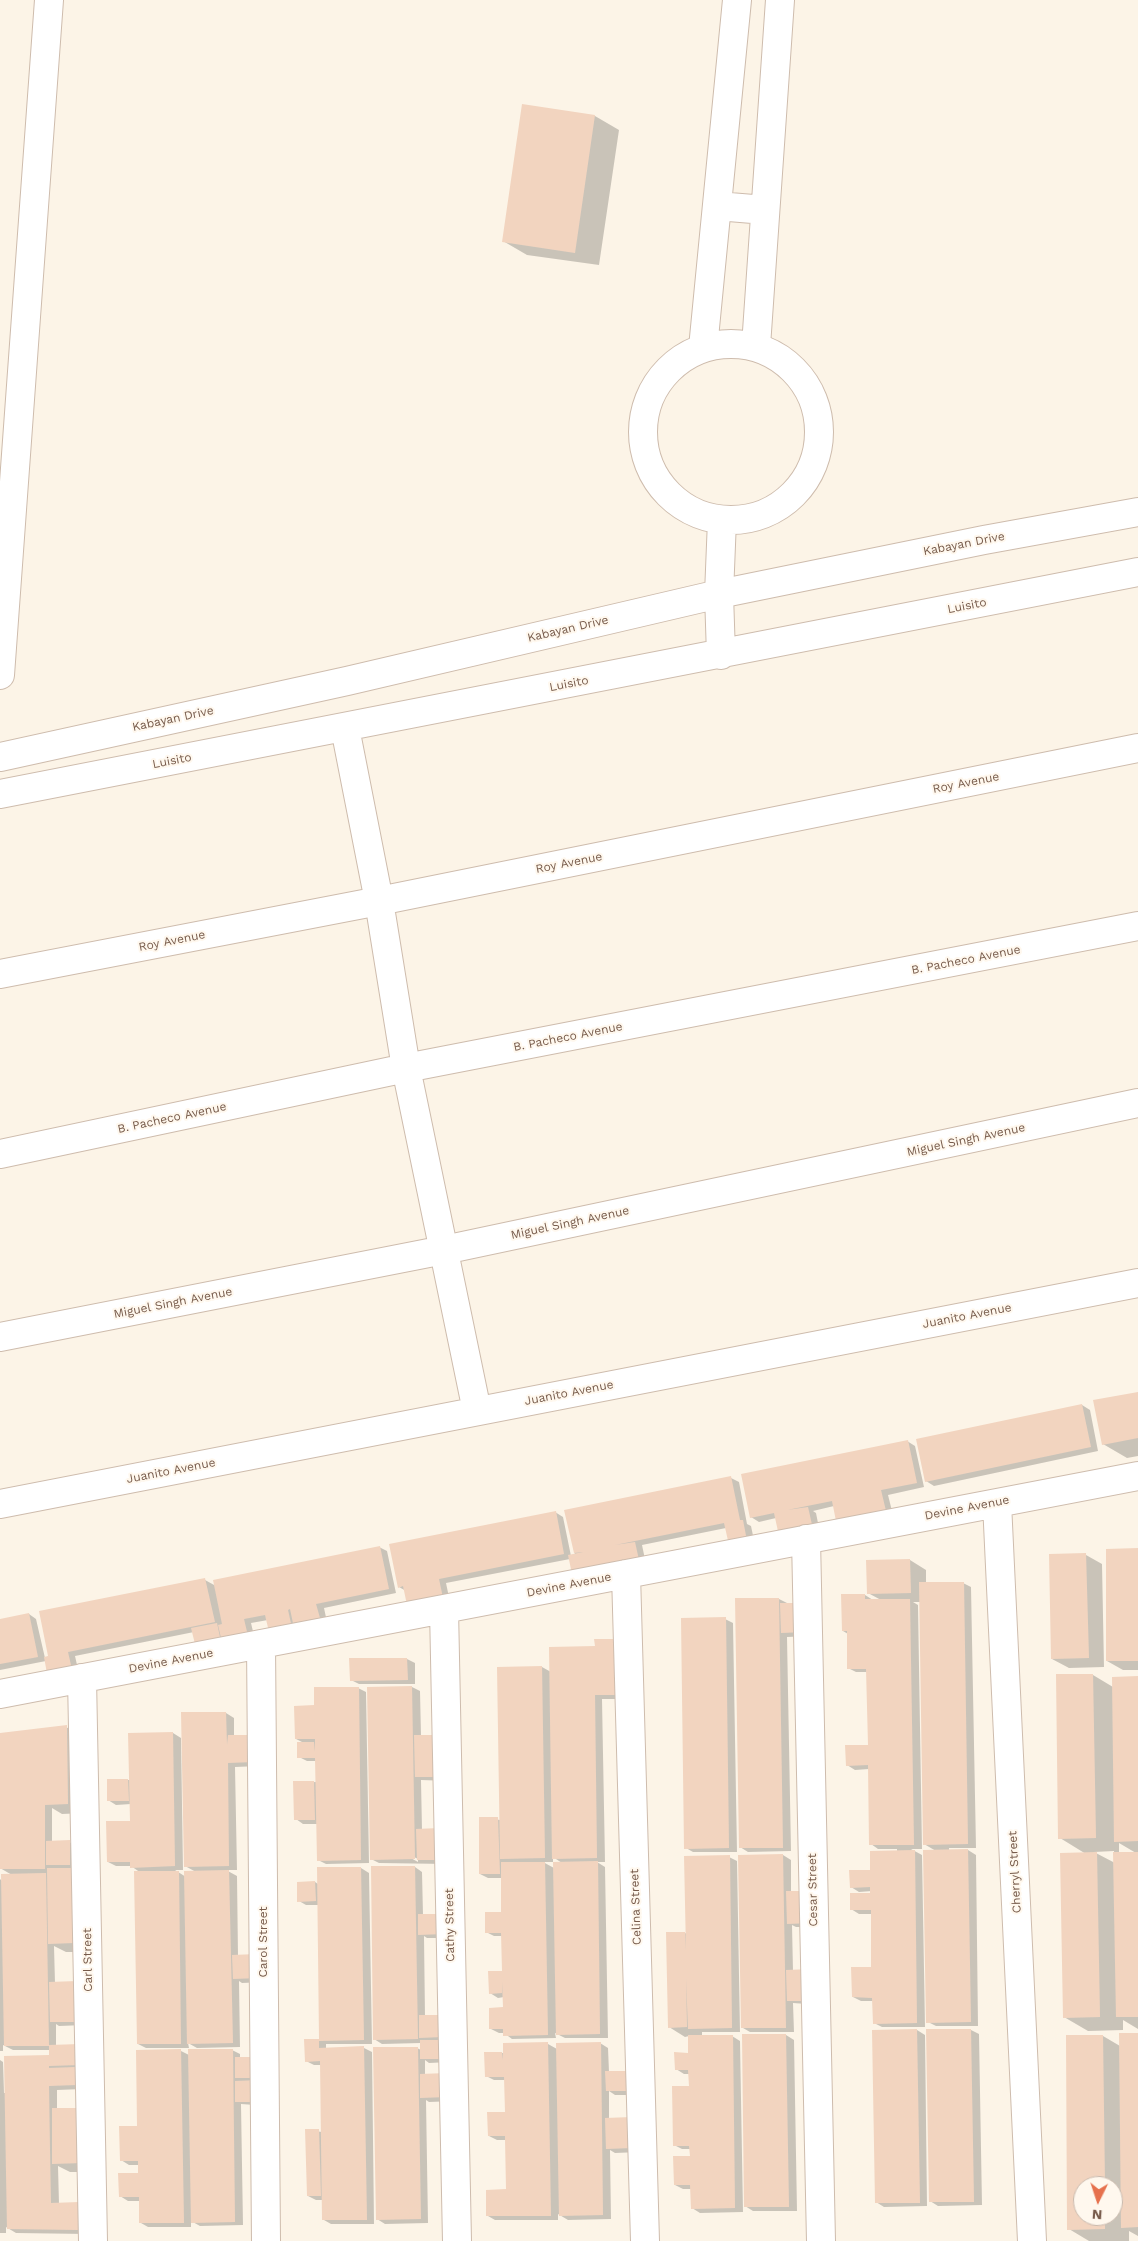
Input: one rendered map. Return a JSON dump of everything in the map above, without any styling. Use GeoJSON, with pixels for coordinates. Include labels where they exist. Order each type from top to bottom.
{"type":"FeatureCollection","features":[{"type":"Feature","properties":{"kind":"street"},"geometry":{"type":"LineString","coordinates":[[0,675],[49,0]]}},
{"type":"Feature","properties":{"kind":"street"},"geometry":{"type":"LineString","coordinates":[[704,348],[737,0]]}},
{"type":"Feature","properties":{"kind":"street"},"geometry":{"type":"LineString","coordinates":[[756,346],[780,0]]}},
{"type":"Feature","properties":{"kind":"street"},"geometry":{"type":"LineString","coordinates":[[717,206],[765,210]]}},
{"type":"Feature","properties":{"kind":"street"},"geometry":{"type":"LineString","coordinates":[[721,343],[756,346],[789,364],[812,394],[820,430],[813,467],[792,498],[759,516],[722,520],[693,512],[668,494],[650,470],[642,441],[644,411],[656,383],[677,361],[704,348],[721,343]]}},
{"type":"Feature","properties":{"kind":"street","name":"Kabayan Drive"},"geometry":{"type":"LineString","coordinates":[[0,757],[346,681],[719,594],[984,540],[1138,512]]}},
{"type":"Feature","properties":{"kind":"street"},"geometry":{"type":"LineString","coordinates":[[721,654],[719,594],[722,520]]}},
{"type":"Feature","properties":{"kind":"street","name":"Luisito"},"geometry":{"type":"LineString","coordinates":[[0,794],[1138,572]]}},
{"type":"Feature","properties":{"kind":"street"},"geometry":{"type":"LineString","coordinates":[[345,728],[379,901],[406,1068],[477,1411]]}},
{"type":"Feature","properties":{"kind":"street","name":"Roy Avenue"},"geometry":{"type":"LineString","coordinates":[[0,974],[379,901],[1138,748]]}},
{"type":"Feature","properties":{"kind":"street","name":"B. Pacheco Avenue"},"geometry":{"type":"LineString","coordinates":[[0,1154],[406,1068],[1138,926]]}},
{"type":"Feature","properties":{"kind":"street","name":"Miguel Singh Avenue"},"geometry":{"type":"LineString","coordinates":[[0,1337],[444,1250],[1138,1103]]}},
{"type":"Feature","properties":{"kind":"street","name":"Juanito Avenue"},"geometry":{"type":"LineString","coordinates":[[0,1504],[1138,1283]]}},
{"type":"Feature","properties":{"kind":"street","name":"Devine Avenue"},"geometry":{"type":"LineString","coordinates":[[0,1694],[1138,1476]]}},
{"type":"Feature","properties":{"kind":"street","name":"Cherryl Street"},"geometry":{"type":"LineString","coordinates":[[997,1503],[1032,2241]]}},
{"type":"Feature","properties":{"kind":"street","name":"Cesar Street"},"geometry":{"type":"LineString","coordinates":[[806,1539],[821,2241]]}},
{"type":"Feature","properties":{"kind":"street","name":"Celina Street"},"geometry":{"type":"LineString","coordinates":[[626,1574],[645,2241]]}},
{"type":"Feature","properties":{"kind":"street","name":"Cathy Street"},"geometry":{"type":"LineString","coordinates":[[444,1609],[457,2241]]}},
{"type":"Feature","properties":{"kind":"street","name":"Carol Street"},"geometry":{"type":"LineString","coordinates":[[261,1644],[266,2241]]}},
{"type":"Feature","properties":{"kind":"street","name":"Carl Street"},"geometry":{"type":"LineString","coordinates":[[82,1678],[93,2241]]}},
{"type":"Feature","properties":{"kind":"building"},"geometry":{"type":"Polygon","coordinates":[[[522,104],[595,115],[575,253],[502,242],[522,104]]]}},
{"type":"Feature","properties":{"kind":"building"},"geometry":{"type":"Polygon","coordinates":[[[1138,1392],[1138,1438],[1102,1445],[1093,1400],[1138,1392]]]}},
{"type":"Feature","properties":{"kind":"building"},"geometry":{"type":"Polygon","coordinates":[[[1082,1404],[1091,1447],[925,1482],[916,1439],[1082,1404]]]}},
{"type":"Feature","properties":{"kind":"building"},"geometry":{"type":"Polygon","coordinates":[[[908,1440],[917,1483],[881,1490],[886,1511],[836,1521],[832,1501],[787,1510],[808,1507],[813,1529],[779,1536],[774,1513],[750,1518],[741,1474],[908,1440]]]}},
{"type":"Feature","properties":{"kind":"building"},"geometry":{"type":"Polygon","coordinates":[[[731,1476],[740,1520],[743,1520],[747,1541],[729,1545],[724,1523],[615,1545],[635,1542],[639,1560],[572,1574],[568,1555],[583,1552],[574,1553],[564,1510],[731,1476]]]}},
{"type":"Feature","properties":{"kind":"building"},"geometry":{"type":"Polygon","coordinates":[[[556,1511],[564,1554],[439,1579],[443,1598],[407,1605],[403,1586],[398,1588],[389,1544],[556,1511]]]}},
{"type":"Feature","properties":{"kind":"building"},"geometry":{"type":"Polygon","coordinates":[[[380,1546],[389,1589],[316,1604],[320,1618],[293,1623],[290,1609],[288,1610],[292,1628],[269,1632],[265,1615],[244,1619],[248,1636],[222,1642],[218,1625],[222,1624],[213,1580],[380,1546]]]}},
{"type":"Feature","properties":{"kind":"building"},"geometry":{"type":"Polygon","coordinates":[[[1138,1548],[1138,1661],[1106,1661],[1106,1549],[1138,1548]]]}},
{"type":"Feature","properties":{"kind":"building"},"geometry":{"type":"Polygon","coordinates":[[[1086,1553],[1089,1658],[1051,1659],[1049,1554],[1086,1553]]]}},
{"type":"Feature","properties":{"kind":"building"},"geometry":{"type":"Polygon","coordinates":[[[910,1559],[911,1593],[867,1594],[866,1560],[910,1559]]]}},
{"type":"Feature","properties":{"kind":"building"},"geometry":{"type":"Polygon","coordinates":[[[205,1578],[215,1622],[68,1652],[73,1674],[48,1679],[44,1657],[48,1656],[39,1611],[205,1578]]]}},
{"type":"Feature","properties":{"kind":"building"},"geometry":{"type":"Polygon","coordinates":[[[919,1582],[964,1582],[968,1844],[923,1845],[919,1582]]]}},
{"type":"Feature","properties":{"kind":"building"},"geometry":{"type":"Polygon","coordinates":[[[841,1594],[865,1594],[865,1599],[910,1599],[914,1845],[869,1845],[868,1765],[846,1766],[845,1745],[868,1745],[866,1669],[847,1669],[847,1631],[842,1631],[841,1594]]]}},
{"type":"Feature","properties":{"kind":"building"},"geometry":{"type":"Polygon","coordinates":[[[735,1598],[779,1598],[783,1848],[739,1848],[735,1598]]]}},
{"type":"Feature","properties":{"kind":"building"},"geometry":{"type":"Polygon","coordinates":[[[780,1603],[804,1603],[805,1632],[781,1633],[780,1603]]]}},
{"type":"Feature","properties":{"kind":"building"},"geometry":{"type":"Polygon","coordinates":[[[29,1613],[38,1657],[0,1664],[0,1619],[29,1613]]]}},
{"type":"Feature","properties":{"kind":"building"},"geometry":{"type":"Polygon","coordinates":[[[726,1617],[729,1848],[684,1849],[681,1618],[726,1617]]]}},
{"type":"Feature","properties":{"kind":"building"},"geometry":{"type":"Polygon","coordinates":[[[217,1623],[221,1642],[196,1648],[191,1628],[217,1623]]]}},
{"type":"Feature","properties":{"kind":"building"},"geometry":{"type":"Polygon","coordinates":[[[594,1639],[620,1639],[621,1695],[595,1695],[597,1858],[552,1859],[549,1647],[595,1646],[594,1639]]]}},
{"type":"Feature","properties":{"kind":"building"},"geometry":{"type":"Polygon","coordinates":[[[349,1658],[407,1658],[408,1680],[350,1681],[349,1658]]]}},
{"type":"Feature","properties":{"kind":"building"},"geometry":{"type":"Polygon","coordinates":[[[542,1666],[545,1858],[500,1859],[497,1667],[542,1666]]]}},
{"type":"Feature","properties":{"kind":"building"},"geometry":{"type":"Polygon","coordinates":[[[1056,1674],[1093,1674],[1096,1838],[1058,1839],[1056,1674]]]}},
{"type":"Feature","properties":{"kind":"building"},"geometry":{"type":"Polygon","coordinates":[[[1138,1676],[1138,1841],[1114,1842],[1112,1677],[1138,1676]]]}},
{"type":"Feature","properties":{"kind":"building"},"geometry":{"type":"Polygon","coordinates":[[[412,1686],[415,1859],[370,1860],[367,1687],[412,1686]]]}},
{"type":"Feature","properties":{"kind":"building"},"geometry":{"type":"Polygon","coordinates":[[[314,1687],[359,1687],[361,1860],[317,1861],[315,1758],[297,1758],[297,1742],[314,1742],[315,1752],[315,1739],[295,1739],[294,1706],[314,1705],[314,1687]]]}},
{"type":"Feature","properties":{"kind":"building"},"geometry":{"type":"Polygon","coordinates":[[[181,1712],[226,1712],[227,1745],[228,1735],[252,1735],[253,1762],[228,1763],[229,1866],[184,1867],[181,1712]]]}},
{"type":"Feature","properties":{"kind":"building"},"geometry":{"type":"Polygon","coordinates":[[[67,1725],[68,1804],[45,1805],[45,1869],[0,1869],[0,1733],[67,1725]]]}},
{"type":"Feature","properties":{"kind":"building"},"geometry":{"type":"Polygon","coordinates":[[[173,1732],[175,1866],[130,1868],[130,1862],[107,1862],[106,1821],[130,1821],[128,1733],[173,1732]]]}},
{"type":"Feature","properties":{"kind":"building"},"geometry":{"type":"Polygon","coordinates":[[[414,1735],[435,1735],[442,1777],[415,1777],[414,1735]]]}},
{"type":"Feature","properties":{"kind":"building"},"geometry":{"type":"Polygon","coordinates":[[[107,1779],[128,1779],[129,1801],[107,1801],[107,1779]]]}},
{"type":"Feature","properties":{"kind":"building"},"geometry":{"type":"Polygon","coordinates":[[[293,1781],[314,1781],[315,1820],[294,1820],[293,1781]]]}},
{"type":"Feature","properties":{"kind":"building"},"geometry":{"type":"Polygon","coordinates":[[[479,1817],[498,1817],[500,1874],[479,1874],[479,1817]]]}},
{"type":"Feature","properties":{"kind":"building"},"geometry":{"type":"Polygon","coordinates":[[[439,1828],[439,1860],[417,1860],[416,1829],[439,1828]]]}},
{"type":"Feature","properties":{"kind":"building"},"geometry":{"type":"Polygon","coordinates":[[[70,1840],[70,1865],[46,1865],[46,1841],[70,1840]]]}},
{"type":"Feature","properties":{"kind":"building"},"geometry":{"type":"Polygon","coordinates":[[[968,1849],[971,2022],[926,2023],[923,1850],[968,1849]]]}},
{"type":"Feature","properties":{"kind":"building"},"geometry":{"type":"Polygon","coordinates":[[[915,1850],[917,2023],[873,2024],[872,1998],[852,1997],[851,1967],[871,1967],[871,1910],[850,1910],[850,1893],[870,1893],[870,1887],[850,1888],[849,1870],[870,1870],[870,1851],[915,1850]]]}},
{"type":"Feature","properties":{"kind":"building"},"geometry":{"type":"Polygon","coordinates":[[[1097,1852],[1100,2017],[1063,2018],[1060,1853],[1097,1852]]]}},
{"type":"Feature","properties":{"kind":"building"},"geometry":{"type":"Polygon","coordinates":[[[1113,1852],[1138,1852],[1138,2017],[1116,2017],[1113,1852]]]}},
{"type":"Feature","properties":{"kind":"building"},"geometry":{"type":"Polygon","coordinates":[[[783,1854],[786,2028],[741,2028],[738,1855],[783,1854]]]}},
{"type":"Feature","properties":{"kind":"building"},"geometry":{"type":"Polygon","coordinates":[[[730,1855],[732,2028],[688,2029],[686,1977],[687,2027],[668,2028],[666,1932],[685,1932],[686,1951],[684,1856],[730,1855]]]}},
{"type":"Feature","properties":{"kind":"building"},"geometry":{"type":"Polygon","coordinates":[[[598,1861],[600,2034],[556,2035],[553,1862],[598,1861]]]}},
{"type":"Feature","properties":{"kind":"building"},"geometry":{"type":"Polygon","coordinates":[[[501,1862],[545,1862],[548,2035],[503,2036],[503,2029],[489,2029],[489,2008],[503,2007],[502,1982],[502,1993],[489,1994],[488,1971],[502,1971],[501,1933],[485,1933],[485,1912],[501,1912],[501,1862]]]}},
{"type":"Feature","properties":{"kind":"building"},"geometry":{"type":"Polygon","coordinates":[[[371,1866],[415,1866],[418,2039],[373,2040],[371,1866]]]}},
{"type":"Feature","properties":{"kind":"building"},"geometry":{"type":"Polygon","coordinates":[[[317,1867],[361,1867],[364,2040],[319,2041],[319,2048],[364,2046],[367,2220],[322,2220],[320,2061],[305,2062],[304,2039],[319,2039],[317,1867]]]}},
{"type":"Feature","properties":{"kind":"building"},"geometry":{"type":"Polygon","coordinates":[[[47,1868],[72,1868],[74,1943],[48,1944],[47,1868]]]}},
{"type":"Feature","properties":{"kind":"building"},"geometry":{"type":"Polygon","coordinates":[[[229,1870],[233,2043],[187,2044],[184,1871],[229,1870]]]}},
{"type":"Feature","properties":{"kind":"building"},"geometry":{"type":"Polygon","coordinates":[[[134,1871],[179,1871],[181,2044],[137,2044],[134,1871]]]}},
{"type":"Feature","properties":{"kind":"building"},"geometry":{"type":"Polygon","coordinates":[[[46,1873],[49,2046],[4,2046],[1,1874],[46,1873]]]}},
{"type":"Feature","properties":{"kind":"building"},"geometry":{"type":"Polygon","coordinates":[[[315,1881],[316,1901],[297,1902],[297,1882],[315,1881]]]}},
{"type":"Feature","properties":{"kind":"building"},"geometry":{"type":"Polygon","coordinates":[[[786,1891],[812,1891],[812,1923],[787,1924],[786,1891]]]}},
{"type":"Feature","properties":{"kind":"building"},"geometry":{"type":"Polygon","coordinates":[[[418,1914],[443,1914],[443,1934],[418,1935],[418,1914]]]}},
{"type":"Feature","properties":{"kind":"building"},"geometry":{"type":"Polygon","coordinates":[[[257,1954],[258,1978],[233,1979],[232,1955],[257,1954]]]}},
{"type":"Feature","properties":{"kind":"building"},"geometry":{"type":"Polygon","coordinates":[[[812,1969],[813,2001],[787,2001],[786,1970],[812,1969]]]}},
{"type":"Feature","properties":{"kind":"building"},"geometry":{"type":"Polygon","coordinates":[[[77,1981],[77,2022],[50,2022],[49,1982],[77,1981]]]}},
{"type":"Feature","properties":{"kind":"building"},"geometry":{"type":"Polygon","coordinates":[[[419,2015],[441,2015],[442,2037],[419,2038],[419,2015]]]}},
{"type":"Feature","properties":{"kind":"building"},"geometry":{"type":"Polygon","coordinates":[[[917,2029],[920,2203],[875,2203],[872,2030],[917,2029]]]}},
{"type":"Feature","properties":{"kind":"building"},"geometry":{"type":"Polygon","coordinates":[[[926,2029],[971,2029],[974,2202],[929,2202],[926,2029]]]}},
{"type":"Feature","properties":{"kind":"building"},"geometry":{"type":"Polygon","coordinates":[[[1119,2033],[1138,2033],[1138,2227],[1121,2228],[1123,2226],[1123,2176],[1120,2176],[1119,2033]]]}},
{"type":"Feature","properties":{"kind":"building"},"geometry":{"type":"Polygon","coordinates":[[[742,2034],[786,2034],[789,2207],[744,2207],[742,2034]]]}},
{"type":"Feature","properties":{"kind":"building"},"geometry":{"type":"Polygon","coordinates":[[[688,2035],[733,2035],[735,2208],[691,2209],[690,2185],[674,2185],[673,2156],[690,2156],[689,2146],[673,2146],[672,2086],[689,2086],[688,2070],[675,2070],[674,2052],[688,2053],[688,2035]]]}},
{"type":"Feature","properties":{"kind":"building"},"geometry":{"type":"Polygon","coordinates":[[[1066,2035],[1103,2035],[1105,2176],[1073,2176],[1073,2226],[1105,2226],[1105,2229],[1067,2230],[1066,2035]]]}},
{"type":"Feature","properties":{"kind":"building"},"geometry":{"type":"Polygon","coordinates":[[[420,2040],[443,2040],[442,2059],[420,2059],[420,2040]]]}},
{"type":"Feature","properties":{"kind":"building"},"geometry":{"type":"Polygon","coordinates":[[[548,2042],[551,2216],[486,2216],[486,2190],[506,2189],[505,2136],[488,2136],[487,2112],[505,2112],[504,2077],[485,2077],[484,2052],[502,2052],[503,2060],[503,2043],[548,2042]]]}},
{"type":"Feature","properties":{"kind":"building"},"geometry":{"type":"Polygon","coordinates":[[[601,2042],[603,2215],[559,2216],[556,2043],[601,2042]]]}},
{"type":"Feature","properties":{"kind":"building"},"geometry":{"type":"Polygon","coordinates":[[[80,2044],[80,2065],[49,2066],[49,2068],[76,2067],[76,2085],[49,2086],[50,2151],[51,2203],[79,2202],[79,2230],[7,2229],[4,2056],[49,2055],[49,2045],[80,2044]]]}},
{"type":"Feature","properties":{"kind":"building"},"geometry":{"type":"Polygon","coordinates":[[[373,2047],[418,2047],[421,2219],[376,2220],[373,2047]]]}},
{"type":"Feature","properties":{"kind":"building"},"geometry":{"type":"Polygon","coordinates":[[[181,2049],[184,2223],[139,2223],[139,2197],[119,2197],[118,2173],[138,2173],[138,2161],[120,2161],[119,2126],[137,2126],[136,2050],[181,2049]]]}},
{"type":"Feature","properties":{"kind":"building"},"geometry":{"type":"Polygon","coordinates":[[[188,2049],[233,2049],[235,2222],[191,2223],[188,2049]]]}},
{"type":"Feature","properties":{"kind":"building"},"geometry":{"type":"Polygon","coordinates":[[[235,2057],[260,2057],[260,2078],[235,2078],[235,2057]]]}},
{"type":"Feature","properties":{"kind":"building"},"geometry":{"type":"Polygon","coordinates":[[[605,2071],[630,2071],[630,2091],[606,2091],[605,2071]]]}},
{"type":"Feature","properties":{"kind":"building"},"geometry":{"type":"Polygon","coordinates":[[[447,2073],[447,2097],[420,2098],[420,2074],[447,2073]]]}},
{"type":"Feature","properties":{"kind":"building"},"geometry":{"type":"Polygon","coordinates":[[[261,2080],[262,2102],[235,2102],[235,2081],[261,2080]]]}},
{"type":"Feature","properties":{"kind":"building"},"geometry":{"type":"Polygon","coordinates":[[[52,2108],[81,2108],[82,2163],[52,2164],[52,2108]]]}},
{"type":"Feature","properties":{"kind":"building"},"geometry":{"type":"Polygon","coordinates":[[[632,2117],[632,2148],[606,2149],[605,2118],[632,2117]]]}},
{"type":"Feature","properties":{"kind":"building"},"geometry":{"type":"Polygon","coordinates":[[[305,2129],[319,2129],[321,2196],[307,2196],[305,2129]]]}}]}
